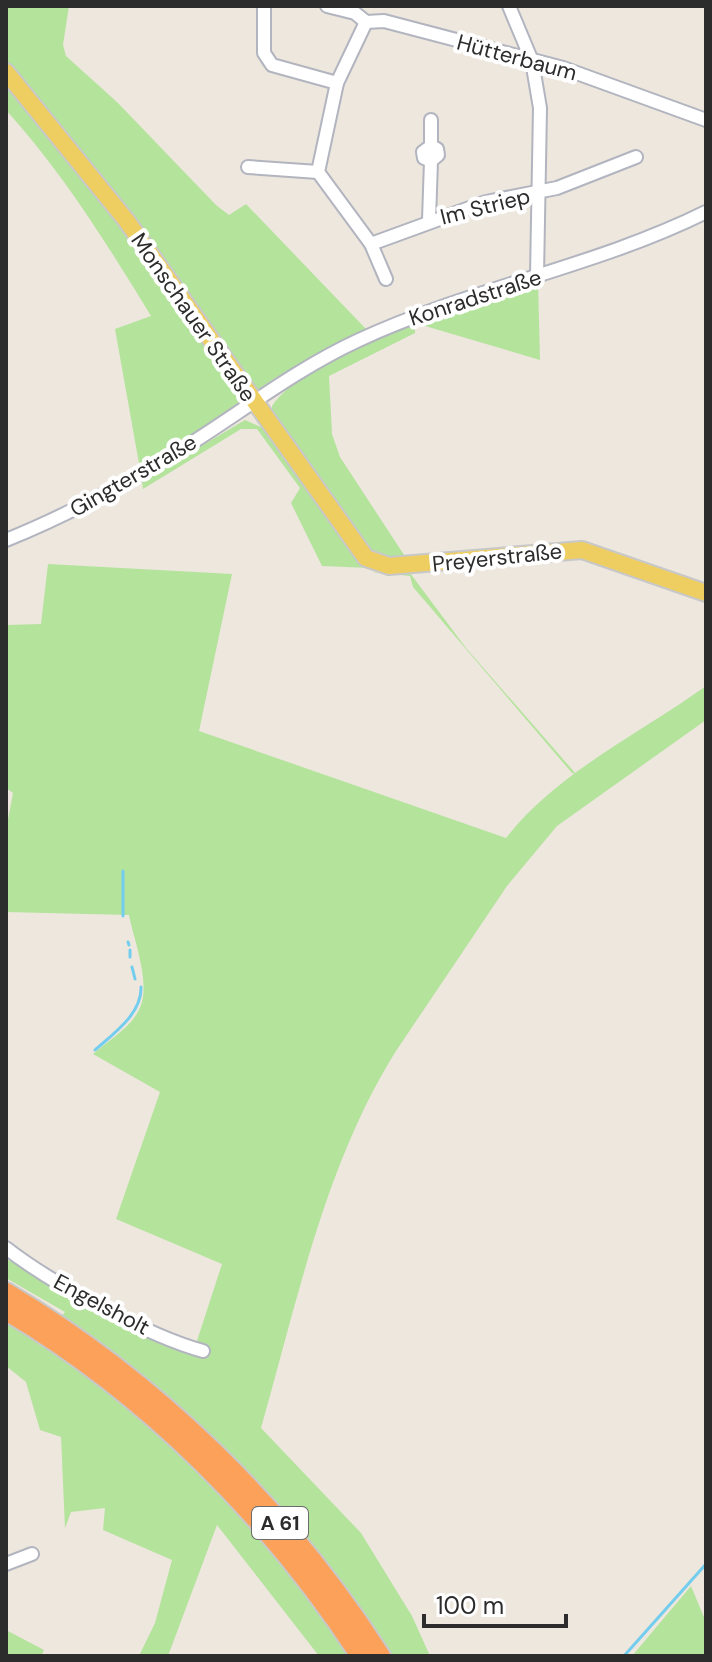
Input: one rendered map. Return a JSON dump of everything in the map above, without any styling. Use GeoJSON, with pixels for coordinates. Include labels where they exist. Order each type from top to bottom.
{"type":"FeatureCollection","features":[{"type":"Feature","properties":{"kind":"highway","name":"A 61"},"geometry":{"type":"LineString","coordinates":[[6,1292],[112,1364],[204,1443],[292,1537],[381,1656]]}},
{"type":"Feature","properties":{"kind":"highway","name":"A 61"},"geometry":{"type":"LineString","coordinates":[[6,1311],[99,1375],[226,1487],[300,1570],[360,1656]]}},
{"type":"Feature","properties":{"kind":"main road","name":"Monschauer Straße"},"geometry":{"type":"LineString","coordinates":[[6,72],[126,220],[357,549],[377,564]]}},
{"type":"Feature","properties":{"kind":"main road","name":"Preyerstraße"},"geometry":{"type":"LineString","coordinates":[[377,564],[408,566],[548,550],[582,550],[618,559],[706,593]]}},
{"type":"Feature","properties":{"kind":"street"},"geometry":{"type":"LineString","coordinates":[[264,6],[264,53],[272,65],[337,83]]}},
{"type":"Feature","properties":{"kind":"street"},"geometry":{"type":"LineString","coordinates":[[327,6],[357,10],[366,22],[337,83],[318,172],[371,244],[386,279]]}},
{"type":"Feature","properties":{"kind":"street"},"geometry":{"type":"LineString","coordinates":[[509,6],[532,61],[540,108],[537,276]]}},
{"type":"Feature","properties":{"kind":"street","name":"Hütterbaum"},"geometry":{"type":"LineString","coordinates":[[366,22],[384,21],[563,68],[706,120]]}},
{"type":"Feature","properties":{"kind":"street","name":"Im Striep"},"geometry":{"type":"LineString","coordinates":[[429,220],[431,161],[438,155],[437,149],[431,146],[431,120]]}},
{"type":"Feature","properties":{"kind":"street","name":"Im Striep"},"geometry":{"type":"LineString","coordinates":[[371,244],[429,220],[540,191],[636,157]]}},
{"type":"Feature","properties":{"kind":"street"},"geometry":{"type":"LineString","coordinates":[[248,167],[318,172]]}},
{"type":"Feature","properties":{"kind":"street","name":"Konradstraße"},"geometry":{"type":"LineString","coordinates":[[253,401],[356,341],[417,314],[613,251],[706,212]]}},
{"type":"Feature","properties":{"kind":"street","name":"Gingterstraße"},"geometry":{"type":"LineString","coordinates":[[6,540],[103,495],[180,451],[253,401]]}},
{"type":"Feature","properties":{"kind":"street","name":"Engelsholt"},"geometry":{"type":"LineString","coordinates":[[6,1248],[35,1268],[152,1331],[203,1351]]}},
{"type":"Feature","properties":{"kind":"street"},"geometry":{"type":"LineString","coordinates":[[6,1564],[32,1554]]}},
{"type":"Feature","properties":{"kind":"green space"},"geometry":{"type":"Polygon","coordinates":[[[6,6],[69,6],[63,45],[66,56],[118,103],[216,205],[229,215],[246,204],[366,329],[275,378],[140,469],[115,329],[151,316],[65,184],[6,110],[6,6]]]}},
{"type":"Feature","properties":{"kind":"green space"},"geometry":{"type":"Polygon","coordinates":[[[538,281],[540,360],[415,323],[538,281]]]}},
{"type":"Feature","properties":{"kind":"green space"},"geometry":{"type":"Polygon","coordinates":[[[415,323],[415,333],[329,376],[332,434],[340,457],[408,561],[373,557],[272,413],[272,406],[292,386],[321,366],[415,323]]]}},
{"type":"Feature","properties":{"kind":"green space"},"geometry":{"type":"Polygon","coordinates":[[[245,420],[263,428],[355,555],[370,568],[322,566],[291,503],[300,488],[257,429],[241,429],[143,489],[142,481],[245,420]]]}},
{"type":"Feature","properties":{"kind":"green space"},"geometry":{"type":"Polygon","coordinates":[[[48,564],[232,574],[199,731],[506,838],[526,815],[574,774],[706,686],[706,720],[557,826],[507,886],[396,1051],[371,1094],[332,1187],[301,1283],[261,1428],[361,1533],[412,1616],[430,1656],[319,1656],[217,1525],[168,1656],[139,1656],[155,1623],[172,1560],[103,1530],[105,1508],[71,1512],[65,1528],[61,1437],[40,1430],[26,1382],[6,1366],[6,1323],[42,1341],[65,1312],[6,1278],[6,1259],[174,1346],[194,1350],[222,1264],[116,1219],[160,1092],[93,1054],[130,1023],[143,1000],[141,963],[129,915],[6,912],[6,830],[13,793],[6,788],[6,625],[41,624],[48,564]]]}},
{"type":"Feature","properties":{"kind":"green space"},"geometry":{"type":"Polygon","coordinates":[[[372,572],[410,573],[466,648],[576,774],[572,773],[413,587],[410,576],[372,572]]]}},
{"type":"Feature","properties":{"kind":"green space"},"geometry":{"type":"Polygon","coordinates":[[[691,1586],[706,1622],[706,1656],[632,1656],[691,1586]]]}},
{"type":"Feature","properties":{"kind":"green space"},"geometry":{"type":"Polygon","coordinates":[[[6,1630],[44,1650],[41,1656],[6,1656],[6,1630]]]}},
{"type":"Feature","properties":{"kind":"waterway"},"geometry":{"type":"LineString","coordinates":[[123,871],[123,916]]}},
{"type":"Feature","properties":{"kind":"waterway"},"geometry":{"type":"LineString","coordinates":[[130,950],[130,957]]}},
{"type":"Feature","properties":{"kind":"waterway"},"geometry":{"type":"LineString","coordinates":[[132,967],[135,979]]}},
{"type":"Feature","properties":{"kind":"waterway"},"geometry":{"type":"LineString","coordinates":[[95,1050],[132,1015],[141,987]]}},
{"type":"Feature","properties":{"kind":"waterway"},"geometry":{"type":"LineString","coordinates":[[624,1656],[706,1564]]}}]}
